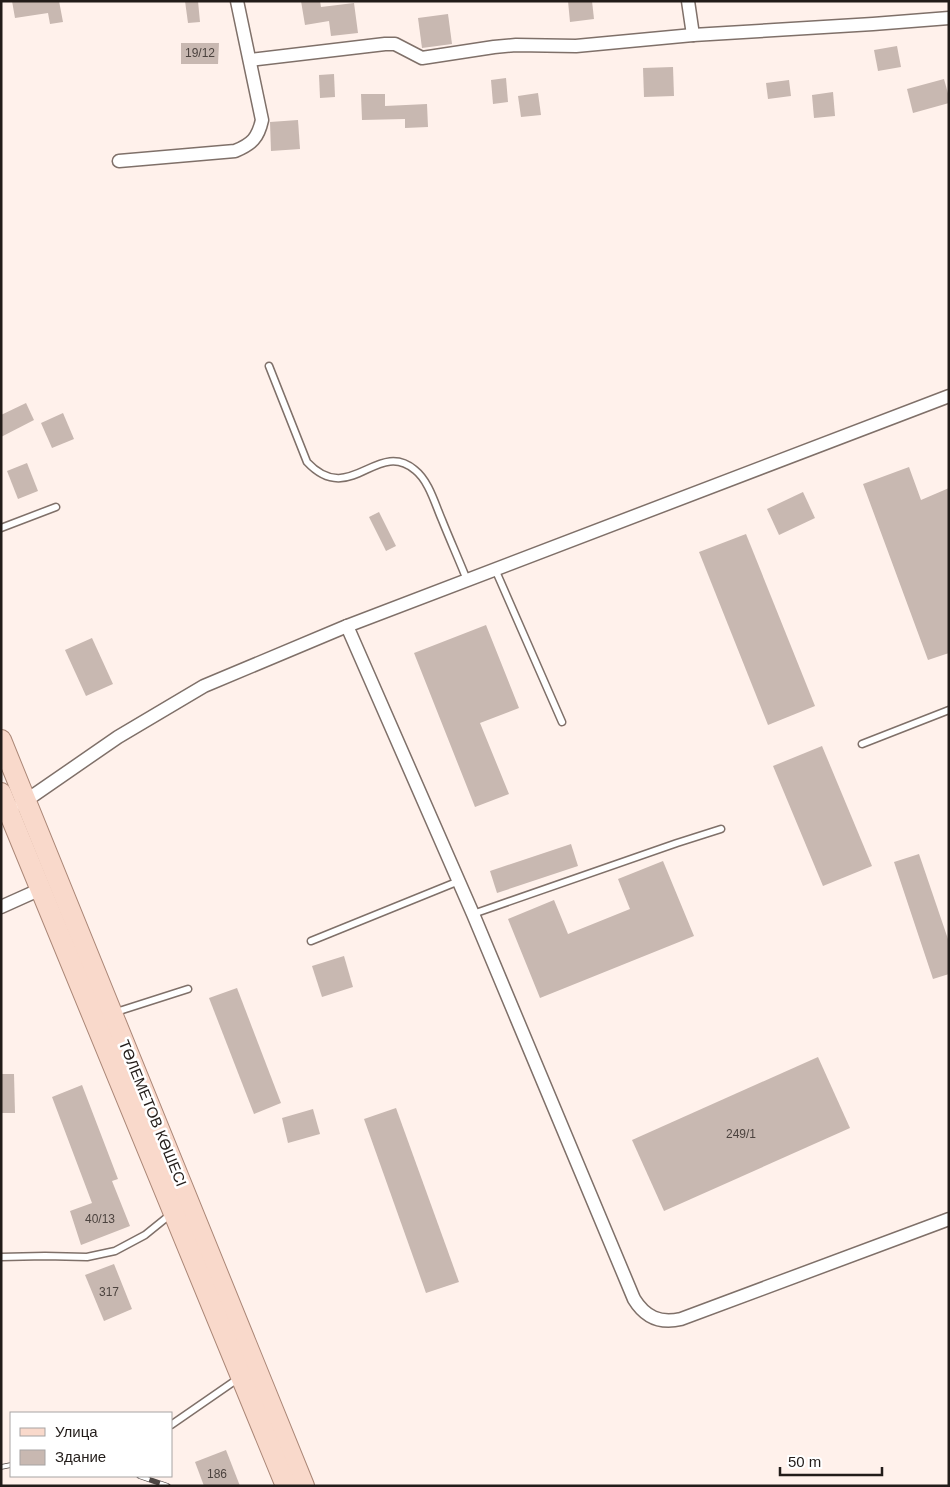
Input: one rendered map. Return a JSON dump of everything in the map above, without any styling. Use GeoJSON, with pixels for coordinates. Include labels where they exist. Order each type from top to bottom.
{"type":"FeatureCollection","features":[{"type":"Feature","properties":{"kind":"main road","name":"ТӨЛЕМЕТОВ КӨШЕСІ"},"geometry":{"type":"LineString","coordinates":[[1,740],[304,1486]]}},
{"type":"Feature","properties":{"kind":"main road","name":"ТӨЛЕМЕТОВ КӨШЕСІ"},"geometry":{"type":"LineString","coordinates":[[1,793],[286,1486]]}},
{"type":"Feature","properties":{"kind":"street"},"geometry":{"type":"LineString","coordinates":[[119,161],[235,151],[246,146],[260,131],[262,120],[237,1]]}},
{"type":"Feature","properties":{"kind":"street"},"geometry":{"type":"LineString","coordinates":[[688,1],[693,35]]}},
{"type":"Feature","properties":{"kind":"street"},"geometry":{"type":"LineString","coordinates":[[250,60],[385,44],[394,44],[422,58],[516,45],[576,46],[693,35],[949,18]]}},
{"type":"Feature","properties":{"kind":"street"},"geometry":{"type":"LineString","coordinates":[[9,812],[118,737],[204,686],[347,626],[949,396]]}},
{"type":"Feature","properties":{"kind":"street"},"geometry":{"type":"LineString","coordinates":[[347,626],[459,881],[634,1299],[640,1309],[649,1316],[670,1322],[949,1219]]}},
{"type":"Feature","properties":{"kind":"street"},"geometry":{"type":"LineString","coordinates":[[1,906],[41,890]]}},
{"type":"Feature","properties":{"kind":"lane"},"geometry":{"type":"LineString","coordinates":[[269,366],[307,462],[316,471],[329,478],[346,478],[384,462],[403,462],[416,470],[427,485],[467,580]]}},
{"type":"Feature","properties":{"kind":"lane"},"geometry":{"type":"LineString","coordinates":[[1,528],[56,507]]}},
{"type":"Feature","properties":{"kind":"lane"},"geometry":{"type":"LineString","coordinates":[[495,569],[562,722]]}},
{"type":"Feature","properties":{"kind":"lane"},"geometry":{"type":"LineString","coordinates":[[862,744],[949,710]]}},
{"type":"Feature","properties":{"kind":"lane"},"geometry":{"type":"LineString","coordinates":[[473,914],[721,829]]}},
{"type":"Feature","properties":{"kind":"lane"},"geometry":{"type":"LineString","coordinates":[[311,941],[459,881]]}},
{"type":"Feature","properties":{"kind":"lane"},"geometry":{"type":"LineString","coordinates":[[112,1014],[188,989]]}},
{"type":"Feature","properties":{"kind":"lane"},"geometry":{"type":"LineString","coordinates":[[1,1257],[87,1257],[115,1251],[145,1235],[174,1212]]}},
{"type":"Feature","properties":{"kind":"lane"},"geometry":{"type":"LineString","coordinates":[[172,1424],[242,1376]]}},
{"type":"Feature","properties":{"kind":"building"},"geometry":{"type":"Polygon","coordinates":[[[12,1],[59,1],[63,22],[50,24],[48,13],[15,18],[12,1]]]}},
{"type":"Feature","properties":{"kind":"building"},"geometry":{"type":"Polygon","coordinates":[[[185,1],[198,1],[200,22],[188,23],[185,1]]]}},
{"type":"Feature","properties":{"kind":"building"},"geometry":{"type":"Polygon","coordinates":[[[301,1],[320,1],[321,7],[354,3],[358,33],[331,36],[329,21],[305,25],[301,1]]]}},
{"type":"Feature","properties":{"kind":"building"},"geometry":{"type":"Polygon","coordinates":[[[568,1],[592,1],[594,19],[570,22],[568,1]]]}},
{"type":"Feature","properties":{"kind":"building"},"geometry":{"type":"Polygon","coordinates":[[[448,14],[452,44],[422,48],[418,18],[448,14]]]}},
{"type":"Feature","properties":{"kind":"building"},"geometry":{"type":"Polygon","coordinates":[[[181,43],[219,43],[218,64],[181,64],[181,43]]]}},
{"type":"Feature","properties":{"kind":"building"},"geometry":{"type":"Polygon","coordinates":[[[897,46],[901,67],[878,71],[874,50],[897,46]]]}},
{"type":"Feature","properties":{"kind":"building"},"geometry":{"type":"Polygon","coordinates":[[[673,67],[674,96],[644,97],[643,68],[673,67]]]}},
{"type":"Feature","properties":{"kind":"building"},"geometry":{"type":"Polygon","coordinates":[[[334,74],[335,97],[320,98],[319,75],[334,74]]]}},
{"type":"Feature","properties":{"kind":"building"},"geometry":{"type":"Polygon","coordinates":[[[506,78],[508,102],[493,104],[491,80],[506,78]]]}},
{"type":"Feature","properties":{"kind":"building"},"geometry":{"type":"Polygon","coordinates":[[[944,79],[949,103],[913,113],[907,89],[944,79]]]}},
{"type":"Feature","properties":{"kind":"building"},"geometry":{"type":"Polygon","coordinates":[[[789,80],[791,96],[768,99],[766,83],[789,80]]]}},
{"type":"Feature","properties":{"kind":"building"},"geometry":{"type":"Polygon","coordinates":[[[833,92],[835,116],[814,118],[812,95],[833,92]]]}},
{"type":"Feature","properties":{"kind":"building"},"geometry":{"type":"Polygon","coordinates":[[[538,93],[541,115],[521,117],[518,96],[538,93]]]}},
{"type":"Feature","properties":{"kind":"building"},"geometry":{"type":"Polygon","coordinates":[[[361,94],[385,94],[385,106],[427,104],[428,127],[405,128],[405,119],[362,120],[361,94]]]}},
{"type":"Feature","properties":{"kind":"building"},"geometry":{"type":"Polygon","coordinates":[[[298,120],[300,149],[271,151],[270,122],[298,120]]]}},
{"type":"Feature","properties":{"kind":"building"},"geometry":{"type":"Polygon","coordinates":[[[26,403],[34,420],[1,437],[1,415],[26,403]]]}},
{"type":"Feature","properties":{"kind":"building"},"geometry":{"type":"Polygon","coordinates":[[[63,413],[74,439],[52,448],[41,423],[63,413]]]}},
{"type":"Feature","properties":{"kind":"building"},"geometry":{"type":"Polygon","coordinates":[[[27,463],[38,491],[18,499],[7,471],[27,463]]]}},
{"type":"Feature","properties":{"kind":"building"},"geometry":{"type":"Polygon","coordinates":[[[909,467],[921,500],[949,488],[949,653],[928,660],[863,484],[909,467]]]}},
{"type":"Feature","properties":{"kind":"building"},"geometry":{"type":"Polygon","coordinates":[[[803,492],[815,518],[779,535],[767,509],[803,492]]]}},
{"type":"Feature","properties":{"kind":"building"},"geometry":{"type":"Polygon","coordinates":[[[379,512],[396,546],[386,551],[369,517],[379,512]]]}},
{"type":"Feature","properties":{"kind":"building"},"geometry":{"type":"Polygon","coordinates":[[[746,534],[815,706],[768,725],[699,552],[746,534]]]}},
{"type":"Feature","properties":{"kind":"building"},"geometry":{"type":"Polygon","coordinates":[[[486,625],[519,708],[480,723],[509,794],[475,807],[414,653],[486,625]]]}},
{"type":"Feature","properties":{"kind":"building"},"geometry":{"type":"Polygon","coordinates":[[[92,638],[113,684],[86,696],[65,650],[92,638]]]}},
{"type":"Feature","properties":{"kind":"building"},"geometry":{"type":"Polygon","coordinates":[[[822,746],[872,866],[823,886],[773,766],[822,746]]]}},
{"type":"Feature","properties":{"kind":"building"},"geometry":{"type":"Polygon","coordinates":[[[571,844],[578,866],[497,893],[490,871],[571,844]]]}},
{"type":"Feature","properties":{"kind":"building"},"geometry":{"type":"Polygon","coordinates":[[[919,854],[949,942],[949,974],[933,979],[894,862],[919,854]]]}},
{"type":"Feature","properties":{"kind":"building"},"geometry":{"type":"Polygon","coordinates":[[[663,861],[694,936],[540,998],[508,919],[554,900],[568,934],[630,909],[618,879],[663,861]]]}},
{"type":"Feature","properties":{"kind":"building"},"geometry":{"type":"Polygon","coordinates":[[[344,956],[353,987],[322,997],[312,966],[344,956]]]}},
{"type":"Feature","properties":{"kind":"building"},"geometry":{"type":"Polygon","coordinates":[[[237,988],[281,1103],[254,1114],[209,998],[237,988]]]}},
{"type":"Feature","properties":{"kind":"building"},"geometry":{"type":"Polygon","coordinates":[[[818,1057],[850,1128],[664,1211],[632,1140],[818,1057]]]}},
{"type":"Feature","properties":{"kind":"building"},"geometry":{"type":"Polygon","coordinates":[[[1,1074],[14,1074],[15,1113],[1,1113],[1,1074]]]}},
{"type":"Feature","properties":{"kind":"building"},"geometry":{"type":"Polygon","coordinates":[[[82,1085],[118,1179],[112,1181],[130,1226],[81,1245],[70,1211],[92,1203],[52,1097],[82,1085]]]}},
{"type":"Feature","properties":{"kind":"building"},"geometry":{"type":"Polygon","coordinates":[[[396,1108],[459,1282],[426,1293],[364,1119],[396,1108]]]}},
{"type":"Feature","properties":{"kind":"building"},"geometry":{"type":"Polygon","coordinates":[[[313,1109],[320,1134],[288,1143],[282,1118],[313,1109]]]}},
{"type":"Feature","properties":{"kind":"building"},"geometry":{"type":"Polygon","coordinates":[[[114,1264],[132,1309],[104,1321],[85,1275],[114,1264]]]}},
{"type":"Feature","properties":{"kind":"building"},"geometry":{"type":"Polygon","coordinates":[[[226,1450],[240,1486],[204,1486],[195,1462],[226,1450]]]}},
{"type":"Feature","properties":{"kind":"railway"},"geometry":{"type":"LineString","coordinates":[[1,1467],[10,1465]]}},
{"type":"Feature","properties":{"kind":"railway"},"geometry":{"type":"LineString","coordinates":[[142,1477],[168,1486]]}}]}
